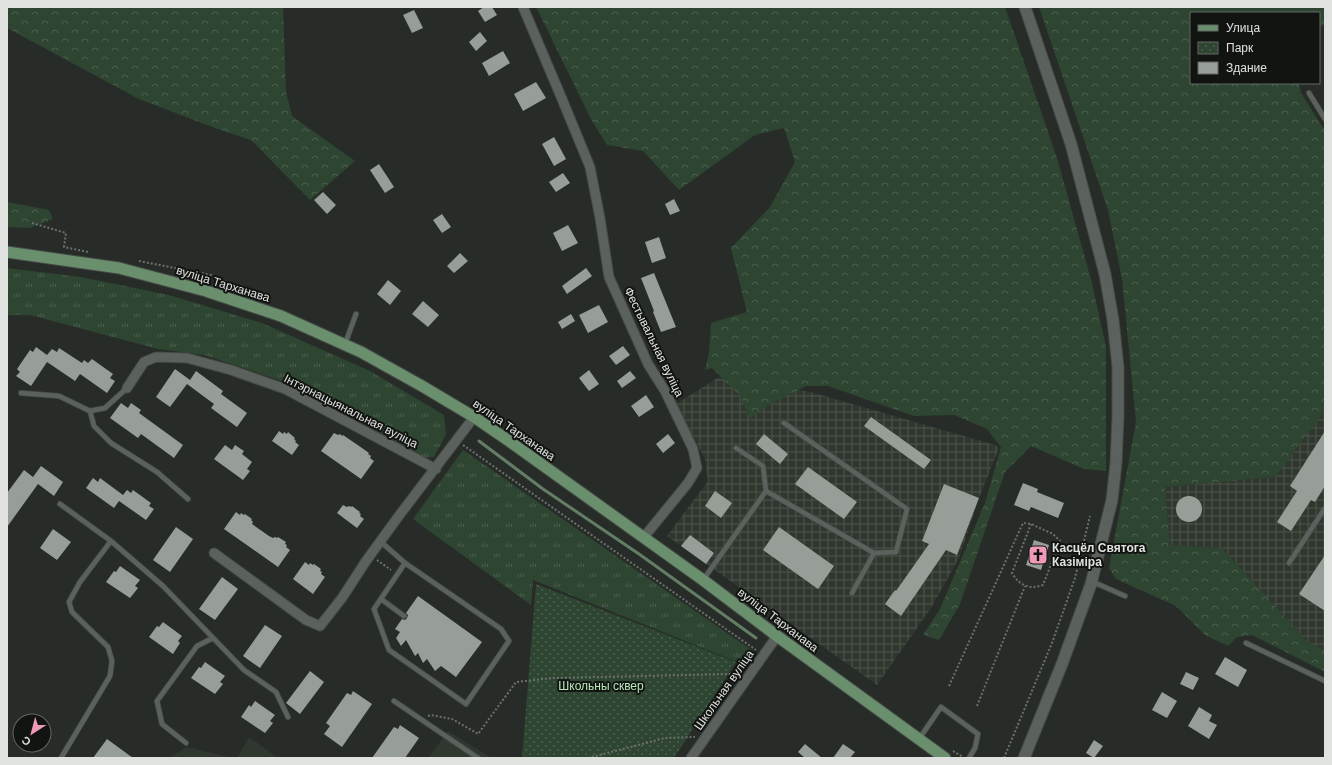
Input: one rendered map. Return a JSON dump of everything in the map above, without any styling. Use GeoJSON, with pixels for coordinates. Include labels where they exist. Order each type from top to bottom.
{"type":"FeatureCollection","features":[{"type":"Feature","properties":{"kind":"main road","name":"вуліца Тарханава"},"geometry":{"type":"LineString","coordinates":[[7,252],[119,268],[206,291],[281,316],[345,344],[422,386],[474,418],[644,537],[945,758]]}},
{"type":"Feature","properties":{"kind":"street","name":"Фестывальная вуліца"},"geometry":{"type":"LineString","coordinates":[[523,7],[590,167],[609,277],[648,364],[665,391],[693,449],[698,468],[688,483],[644,537]]}},
{"type":"Feature","properties":{"kind":"street"},"geometry":{"type":"LineString","coordinates":[[1025,7],[1071,144],[1105,274],[1113,320],[1118,367],[1116,463],[1112,500],[1092,581],[1027,757]]}},
{"type":"Feature","properties":{"kind":"street","name":"Інтэрнацыянальная вуліца"},"geometry":{"type":"LineString","coordinates":[[127,388],[144,362],[156,357],[187,358],[231,370],[285,389],[436,469]]}},
{"type":"Feature","properties":{"kind":"street"},"geometry":{"type":"LineString","coordinates":[[214,553],[306,620],[320,626],[342,598],[398,517],[474,418]]}},
{"type":"Feature","properties":{"kind":"street","name":"Школьная вуліца"},"geometry":{"type":"LineString","coordinates":[[691,758],[777,636]]}},
{"type":"Feature","properties":{"kind":"lane"},"geometry":{"type":"LineString","coordinates":[[1309,93],[1325,119]]}},
{"type":"Feature","properties":{"kind":"lane"},"geometry":{"type":"LineString","coordinates":[[345,344],[356,314]]}},
{"type":"Feature","properties":{"kind":"lane"},"geometry":{"type":"LineString","coordinates":[[21,393],[59,396],[90,411],[105,408],[127,388]]}},
{"type":"Feature","properties":{"kind":"lane"},"geometry":{"type":"LineString","coordinates":[[90,411],[94,426],[111,443],[157,472],[188,499]]}},
{"type":"Feature","properties":{"kind":"lane"},"geometry":{"type":"LineString","coordinates":[[766,491],[874,553],[896,552],[907,509],[784,423]]}},
{"type":"Feature","properties":{"kind":"lane"},"geometry":{"type":"LineString","coordinates":[[703,580],[766,491],[763,466],[736,448]]}},
{"type":"Feature","properties":{"kind":"lane"},"geometry":{"type":"LineString","coordinates":[[60,504],[111,541],[163,586],[244,670],[276,692],[288,717]]}},
{"type":"Feature","properties":{"kind":"lane"},"geometry":{"type":"LineString","coordinates":[[1289,563],[1325,508]]}},
{"type":"Feature","properties":{"kind":"lane"},"geometry":{"type":"LineString","coordinates":[[61,758],[110,676],[112,661],[108,647],[72,612],[69,602],[80,582],[111,541]]}},
{"type":"Feature","properties":{"kind":"lane"},"geometry":{"type":"LineString","coordinates":[[381,542],[405,563],[501,629],[509,641],[466,704],[389,650],[374,609],[405,563]]}},
{"type":"Feature","properties":{"kind":"lane"},"geometry":{"type":"LineString","coordinates":[[852,593],[874,553]]}},
{"type":"Feature","properties":{"kind":"lane"},"geometry":{"type":"LineString","coordinates":[[1092,581],[1125,596]]}},
{"type":"Feature","properties":{"kind":"lane"},"geometry":{"type":"LineString","coordinates":[[381,599],[404,616]]}},
{"type":"Feature","properties":{"kind":"lane"},"geometry":{"type":"LineString","coordinates":[[186,743],[162,724],[157,701],[197,646],[213,638]]}},
{"type":"Feature","properties":{"kind":"lane"},"geometry":{"type":"LineString","coordinates":[[1246,643],[1325,681]]}},
{"type":"Feature","properties":{"kind":"lane"},"geometry":{"type":"LineString","coordinates":[[394,701],[478,758]]}},
{"type":"Feature","properties":{"kind":"lane"},"geometry":{"type":"LineString","coordinates":[[919,739],[941,707],[978,734],[975,748],[969,758]]}},
{"type":"Feature","properties":{"kind":"path"},"geometry":{"type":"LineString","coordinates":[[32,223],[66,234],[64,247]]}},
{"type":"Feature","properties":{"kind":"path"},"geometry":{"type":"LineString","coordinates":[[457,441],[764,655]]}},
{"type":"Feature","properties":{"kind":"path"},"geometry":{"type":"LineString","coordinates":[[1004,758],[1052,643],[1075,578],[1090,516]]}},
{"type":"Feature","properties":{"kind":"path"},"geometry":{"type":"LineString","coordinates":[[949,686],[1024,522],[1031,524],[1054,534],[1060,541],[1042,585],[1034,588],[1025,586],[1016,581],[1012,573],[1031,524]]}},
{"type":"Feature","properties":{"kind":"path"},"geometry":{"type":"LineString","coordinates":[[371,556],[397,575]]}},
{"type":"Feature","properties":{"kind":"path"},"geometry":{"type":"LineString","coordinates":[[977,706],[1025,586]]}},
{"type":"Feature","properties":{"kind":"path"},"geometry":{"type":"LineString","coordinates":[[423,718],[431,715],[452,719],[478,734],[516,682],[554,678],[732,674],[755,668]]}},
{"type":"Feature","properties":{"kind":"path"},"geometry":{"type":"LineString","coordinates":[[588,758],[665,738],[706,736]]}},
{"type":"Feature","properties":{"kind":"shaded area"},"geometry":{"type":"Polygon","coordinates":[[[724,374],[814,393],[995,445],[999,448],[979,498],[959,558],[931,608],[877,685],[667,536],[708,481],[705,459],[676,404],[724,374]]]}},
{"type":"Feature","properties":{"kind":"shaded area"},"geometry":{"type":"Polygon","coordinates":[[[1325,410],[1325,651],[1307,641],[1222,548],[1170,545],[1165,487],[1275,477],[1325,410]]]}},
{"type":"Feature","properties":{"kind":"shaded area"},"geometry":{"type":"Polygon","coordinates":[[[448,731],[492,758],[428,758],[448,731]]]}},
{"type":"Feature","properties":{"kind":"shaded area"},"geometry":{"type":"Polygon","coordinates":[[[249,737],[278,758],[237,758],[249,737]]]}},
{"type":"Feature","properties":{"kind":"shaded area"},"geometry":{"type":"Polygon","coordinates":[[[187,747],[233,758],[168,758],[187,747]]]}},
{"type":"Feature","properties":{"kind":"green space"},"geometry":{"type":"Polygon","coordinates":[[[7,7],[283,7],[286,92],[292,116],[355,161],[310,200],[251,140],[139,99],[7,28],[7,7]]]}},
{"type":"Feature","properties":{"kind":"green space"},"geometry":{"type":"Polygon","coordinates":[[[536,7],[1005,7],[1057,158],[1092,283],[1106,347],[1106,471],[1084,469],[1031,446],[1005,472],[960,604],[939,640],[923,635],[940,609],[985,503],[1001,447],[987,429],[954,415],[914,416],[828,386],[806,386],[763,408],[750,419],[740,396],[712,368],[705,370],[709,352],[711,323],[747,312],[731,248],[770,207],[795,162],[784,128],[755,135],[679,190],[643,151],[607,145],[592,121],[536,7]]]}},
{"type":"Feature","properties":{"kind":"green space"},"geometry":{"type":"Polygon","coordinates":[[[1039,7],[1325,7],[1325,24],[1320,27],[1320,12],[1190,12],[1190,84],[1299,84],[1301,93],[1325,131],[1325,410],[1275,477],[1165,487],[1170,545],[1222,548],[1307,641],[1325,651],[1325,672],[1252,635],[1237,637],[1228,646],[1205,635],[1176,606],[1116,579],[1109,568],[1136,422],[1122,279],[1108,210],[1039,7]]]}},
{"type":"Feature","properties":{"kind":"green space"},"geometry":{"type":"Polygon","coordinates":[[[7,202],[49,210],[53,219],[30,228],[7,227],[7,202]]]}},
{"type":"Feature","properties":{"kind":"green space"},"geometry":{"type":"Polygon","coordinates":[[[7,268],[81,277],[169,295],[262,323],[370,371],[444,415],[446,434],[434,457],[424,458],[291,384],[204,355],[158,349],[30,315],[7,315],[7,268]]]}},
{"type":"Feature","properties":{"kind":"green space"},"geometry":{"type":"Polygon","coordinates":[[[463,450],[753,651],[745,665],[533,580],[531,605],[413,519],[463,450]]]}},
{"type":"Feature","properties":{"kind":"green space","name":"Школьны сквер"},"geometry":{"type":"Polygon","coordinates":[[[536,584],[736,662],[674,758],[522,758],[536,584]]]}},
{"type":"Feature","properties":{"kind":"building"},"geometry":{"type":"Polygon","coordinates":[[[484,7],[492,7],[497,15],[485,22],[478,11],[484,7]]]}},
{"type":"Feature","properties":{"kind":"building"},"geometry":{"type":"Polygon","coordinates":[[[414,10],[423,28],[412,33],[403,15],[414,10]]]}},
{"type":"Feature","properties":{"kind":"building"},"geometry":{"type":"Polygon","coordinates":[[[480,32],[487,41],[476,51],[469,42],[480,32]]]}},
{"type":"Feature","properties":{"kind":"building"},"geometry":{"type":"Polygon","coordinates":[[[503,51],[510,63],[489,76],[482,63],[503,51]]]}},
{"type":"Feature","properties":{"kind":"building"},"geometry":{"type":"Polygon","coordinates":[[[536,82],[546,98],[523,111],[514,94],[536,82]]]}},
{"type":"Feature","properties":{"kind":"building"},"geometry":{"type":"Polygon","coordinates":[[[554,137],[566,159],[554,166],[542,144],[554,137]]]}},
{"type":"Feature","properties":{"kind":"building"},"geometry":{"type":"Polygon","coordinates":[[[379,164],[394,187],[385,193],[370,170],[379,164]]]}},
{"type":"Feature","properties":{"kind":"building"},"geometry":{"type":"Polygon","coordinates":[[[563,173],[570,183],[556,192],[549,182],[563,173]]]}},
{"type":"Feature","properties":{"kind":"building"},"geometry":{"type":"Polygon","coordinates":[[[323,192],[336,205],[327,214],[314,200],[323,192]]]}},
{"type":"Feature","properties":{"kind":"building"},"geometry":{"type":"Polygon","coordinates":[[[674,199],[680,211],[670,215],[665,204],[674,199]]]}},
{"type":"Feature","properties":{"kind":"building"},"geometry":{"type":"Polygon","coordinates":[[[442,214],[451,227],[442,233],[433,220],[442,214]]]}},
{"type":"Feature","properties":{"kind":"building"},"geometry":{"type":"Polygon","coordinates":[[[568,225],[578,243],[562,251],[553,233],[568,225]]]}},
{"type":"Feature","properties":{"kind":"building"},"geometry":{"type":"Polygon","coordinates":[[[659,237],[666,258],[652,263],[645,242],[659,237]]]}},
{"type":"Feature","properties":{"kind":"building"},"geometry":{"type":"Polygon","coordinates":[[[460,253],[468,261],[454,273],[447,266],[460,253]]]}},
{"type":"Feature","properties":{"kind":"building"},"geometry":{"type":"Polygon","coordinates":[[[586,268],[592,276],[567,294],[562,286],[586,268]]]}},
{"type":"Feature","properties":{"kind":"building"},"geometry":{"type":"Polygon","coordinates":[[[654,273],[676,327],[661,332],[641,278],[654,273]]]}},
{"type":"Feature","properties":{"kind":"building"},"geometry":{"type":"Polygon","coordinates":[[[388,280],[401,291],[390,305],[377,294],[388,280]]]}},
{"type":"Feature","properties":{"kind":"building"},"geometry":{"type":"Polygon","coordinates":[[[423,301],[439,315],[428,327],[412,314],[423,301]]]}},
{"type":"Feature","properties":{"kind":"building"},"geometry":{"type":"Polygon","coordinates":[[[599,305],[608,322],[588,333],[579,315],[599,305]]]}},
{"type":"Feature","properties":{"kind":"building"},"geometry":{"type":"Polygon","coordinates":[[[571,314],[575,321],[562,329],[558,322],[571,314]]]}},
{"type":"Feature","properties":{"kind":"building"},"geometry":{"type":"Polygon","coordinates":[[[623,346],[630,355],[616,365],[609,356],[623,346]]]}},
{"type":"Feature","properties":{"kind":"building"},"geometry":{"type":"Polygon","coordinates":[[[36,347],[47,355],[52,349],[57,352],[59,348],[82,363],[84,360],[88,363],[92,359],[113,374],[110,378],[115,381],[107,393],[80,374],[75,381],[47,362],[31,386],[16,376],[20,372],[17,369],[30,350],[33,352],[36,347]]]}},
{"type":"Feature","properties":{"kind":"building"},"geometry":{"type":"Polygon","coordinates":[[[175,369],[190,380],[196,371],[223,391],[221,394],[247,413],[237,427],[211,408],[214,404],[187,384],[170,407],[156,397],[175,369]]]}},
{"type":"Feature","properties":{"kind":"building"},"geometry":{"type":"Polygon","coordinates":[[[589,370],[599,384],[589,391],[579,378],[589,370]]]}},
{"type":"Feature","properties":{"kind":"building"},"geometry":{"type":"Polygon","coordinates":[[[630,371],[636,378],[622,388],[617,381],[630,371]]]}},
{"type":"Feature","properties":{"kind":"building"},"geometry":{"type":"Polygon","coordinates":[[[646,395],[654,407],[639,417],[631,406],[646,395]]]}},
{"type":"Feature","properties":{"kind":"building"},"geometry":{"type":"Polygon","coordinates":[[[121,403],[128,408],[131,403],[141,410],[139,413],[183,445],[174,458],[141,434],[138,438],[110,418],[121,403]]]}},
{"type":"Feature","properties":{"kind":"building"},"geometry":{"type":"Polygon","coordinates":[[[871,417],[931,460],[924,469],[864,426],[871,417]]]}},
{"type":"Feature","properties":{"kind":"building"},"geometry":{"type":"Polygon","coordinates":[[[279,431],[283,434],[284,432],[287,434],[288,432],[295,438],[295,442],[299,445],[292,455],[272,441],[279,431]]]}},
{"type":"Feature","properties":{"kind":"building"},"geometry":{"type":"Polygon","coordinates":[[[1325,431],[1325,486],[1315,502],[1311,500],[1291,531],[1277,522],[1297,491],[1290,486],[1325,431]]]}},
{"type":"Feature","properties":{"kind":"building"},"geometry":{"type":"Polygon","coordinates":[[[334,433],[343,435],[362,448],[369,453],[368,454],[371,456],[370,458],[374,461],[361,479],[321,451],[334,433]]]}},
{"type":"Feature","properties":{"kind":"building"},"geometry":{"type":"Polygon","coordinates":[[[668,434],[675,443],[663,453],[656,444],[668,434]]]}},
{"type":"Feature","properties":{"kind":"building"},"geometry":{"type":"Polygon","coordinates":[[[764,434],[788,454],[780,464],[756,444],[764,434]]]}},
{"type":"Feature","properties":{"kind":"building"},"geometry":{"type":"Polygon","coordinates":[[[225,445],[232,450],[235,445],[244,451],[242,454],[252,462],[247,469],[250,471],[243,480],[214,459],[225,445]]]}},
{"type":"Feature","properties":{"kind":"building"},"geometry":{"type":"Polygon","coordinates":[[[41,466],[63,482],[54,496],[38,484],[7,527],[7,493],[24,470],[33,477],[41,466]]]}},
{"type":"Feature","properties":{"kind":"building"},"geometry":{"type":"Polygon","coordinates":[[[808,467],[857,502],[844,519],[795,484],[808,467]]]}},
{"type":"Feature","properties":{"kind":"building"},"geometry":{"type":"Polygon","coordinates":[[[93,478],[98,482],[100,478],[123,495],[127,490],[131,493],[133,490],[151,503],[149,506],[154,509],[146,520],[119,501],[114,508],[86,488],[93,478]]]}},
{"type":"Feature","properties":{"kind":"building"},"geometry":{"type":"Polygon","coordinates":[[[1023,483],[1038,489],[1037,492],[1064,503],[1058,518],[1031,507],[1029,511],[1014,505],[1023,483]]]}},
{"type":"Feature","properties":{"kind":"building"},"geometry":{"type":"Polygon","coordinates":[[[944,484],[979,498],[957,555],[946,550],[901,616],[885,604],[929,544],[922,541],[944,484]]]}},
{"type":"Feature","properties":{"kind":"building"},"geometry":{"type":"Polygon","coordinates":[[[715,491],[732,503],[721,518],[705,506],[715,491]]]}},
{"type":"Feature","properties":{"kind":"building"},"geometry":{"type":"Polygon","coordinates":[[[1189,496],[1198,500],[1202,509],[1198,518],[1189,522],[1180,518],[1176,509],[1180,500],[1189,496]]]}},
{"type":"Feature","properties":{"kind":"building"},"geometry":{"type":"Polygon","coordinates":[[[343,505],[347,507],[352,506],[360,512],[360,516],[364,519],[357,528],[337,513],[343,505]]]}},
{"type":"Feature","properties":{"kind":"building"},"geometry":{"type":"Polygon","coordinates":[[[236,512],[240,515],[241,513],[244,515],[245,514],[252,519],[252,524],[269,536],[273,538],[278,537],[286,542],[286,547],[290,550],[278,567],[224,529],[236,512]]]}},
{"type":"Feature","properties":{"kind":"building"},"geometry":{"type":"Polygon","coordinates":[[[176,527],[193,539],[170,572],[153,560],[176,527]]]}},
{"type":"Feature","properties":{"kind":"building"},"geometry":{"type":"Polygon","coordinates":[[[779,527],[834,566],[818,589],[763,550],[779,527]]]}},
{"type":"Feature","properties":{"kind":"building"},"geometry":{"type":"Polygon","coordinates":[[[53,529],[71,542],[57,560],[40,548],[53,529]]]}},
{"type":"Feature","properties":{"kind":"building"},"geometry":{"type":"Polygon","coordinates":[[[690,535],[714,553],[706,564],[681,546],[690,535]]]}},
{"type":"Feature","properties":{"kind":"building","name":"Касцёл Святога Казіміра"},"geometry":{"type":"Polygon","coordinates":[[[1034,540],[1049,545],[1041,570],[1026,565],[1034,540]]]}},
{"type":"Feature","properties":{"kind":"building"},"geometry":{"type":"Polygon","coordinates":[[[1325,555],[1325,611],[1299,594],[1325,555]]]}},
{"type":"Feature","properties":{"kind":"building"},"geometry":{"type":"Polygon","coordinates":[[[305,562],[309,565],[310,563],[313,565],[314,564],[321,569],[321,574],[325,577],[313,594],[293,579],[305,562]]]}},
{"type":"Feature","properties":{"kind":"building"},"geometry":{"type":"Polygon","coordinates":[[[120,566],[140,580],[135,586],[138,588],[130,598],[106,582],[114,571],[116,572],[120,566]]]}},
{"type":"Feature","properties":{"kind":"building"},"geometry":{"type":"Polygon","coordinates":[[[222,577],[238,589],[215,620],[199,609],[222,577]]]}},
{"type":"Feature","properties":{"kind":"building"},"geometry":{"type":"Polygon","coordinates":[[[418,596],[482,642],[456,677],[441,666],[435,671],[427,659],[423,663],[418,653],[415,656],[406,640],[401,646],[396,638],[400,632],[395,629],[402,619],[405,620],[407,618],[408,615],[406,613],[418,596]]]}},
{"type":"Feature","properties":{"kind":"building"},"geometry":{"type":"Polygon","coordinates":[[[163,622],[182,636],[178,641],[180,643],[173,654],[149,637],[157,626],[159,627],[163,622]]]}},
{"type":"Feature","properties":{"kind":"building"},"geometry":{"type":"Polygon","coordinates":[[[265,625],[282,636],[260,668],[243,656],[265,625]]]}},
{"type":"Feature","properties":{"kind":"building"},"geometry":{"type":"Polygon","coordinates":[[[1225,657],[1247,670],[1238,687],[1215,674],[1225,657]]]}},
{"type":"Feature","properties":{"kind":"building"},"geometry":{"type":"Polygon","coordinates":[[[205,662],[225,676],[220,682],[223,684],[215,694],[191,678],[199,667],[201,668],[205,662]]]}},
{"type":"Feature","properties":{"kind":"building"},"geometry":{"type":"Polygon","coordinates":[[[310,671],[324,682],[300,714],[286,703],[310,671]]]}},
{"type":"Feature","properties":{"kind":"building"},"geometry":{"type":"Polygon","coordinates":[[[1186,672],[1199,678],[1193,690],[1180,684],[1186,672]]]}},
{"type":"Feature","properties":{"kind":"building"},"geometry":{"type":"Polygon","coordinates":[[[353,691],[372,704],[342,747],[324,734],[330,726],[326,723],[347,693],[351,695],[353,691]]]}},
{"type":"Feature","properties":{"kind":"building"},"geometry":{"type":"Polygon","coordinates":[[[1162,692],[1177,701],[1167,718],[1152,710],[1162,692]]]}},
{"type":"Feature","properties":{"kind":"building"},"geometry":{"type":"Polygon","coordinates":[[[255,701],[275,715],[270,721],[273,723],[265,733],[241,717],[249,705],[251,707],[255,701]]]}},
{"type":"Feature","properties":{"kind":"building"},"geometry":{"type":"Polygon","coordinates":[[[1199,707],[1212,715],[1209,721],[1217,725],[1209,739],[1188,726],[1199,707]]]}},
{"type":"Feature","properties":{"kind":"building"},"geometry":{"type":"Polygon","coordinates":[[[400,725],[419,738],[405,758],[372,758],[394,727],[398,729],[400,725]]]}},
{"type":"Feature","properties":{"kind":"building"},"geometry":{"type":"Polygon","coordinates":[[[107,739],[133,758],[93,758],[107,739]]]}},
{"type":"Feature","properties":{"kind":"building"},"geometry":{"type":"Polygon","coordinates":[[[1094,740],[1103,746],[1094,758],[1086,753],[1094,740]]]}},
{"type":"Feature","properties":{"kind":"building"},"geometry":{"type":"Polygon","coordinates":[[[805,744],[822,758],[805,758],[798,752],[805,744]]]}},
{"type":"Feature","properties":{"kind":"building"},"geometry":{"type":"Polygon","coordinates":[[[843,744],[855,752],[850,758],[833,758],[843,744]]]}},
{"type":"Feature","properties":{"kind":"waterway"},"geometry":{"type":"LineString","coordinates":[[479,441],[543,489],[639,554],[756,638]]}},
{"type":"Feature","properties":{"kind":"place","name":"Касцёл Святога Казіміра"},"geometry":{"type":"Point","coordinates":[1038,555]}}]}
